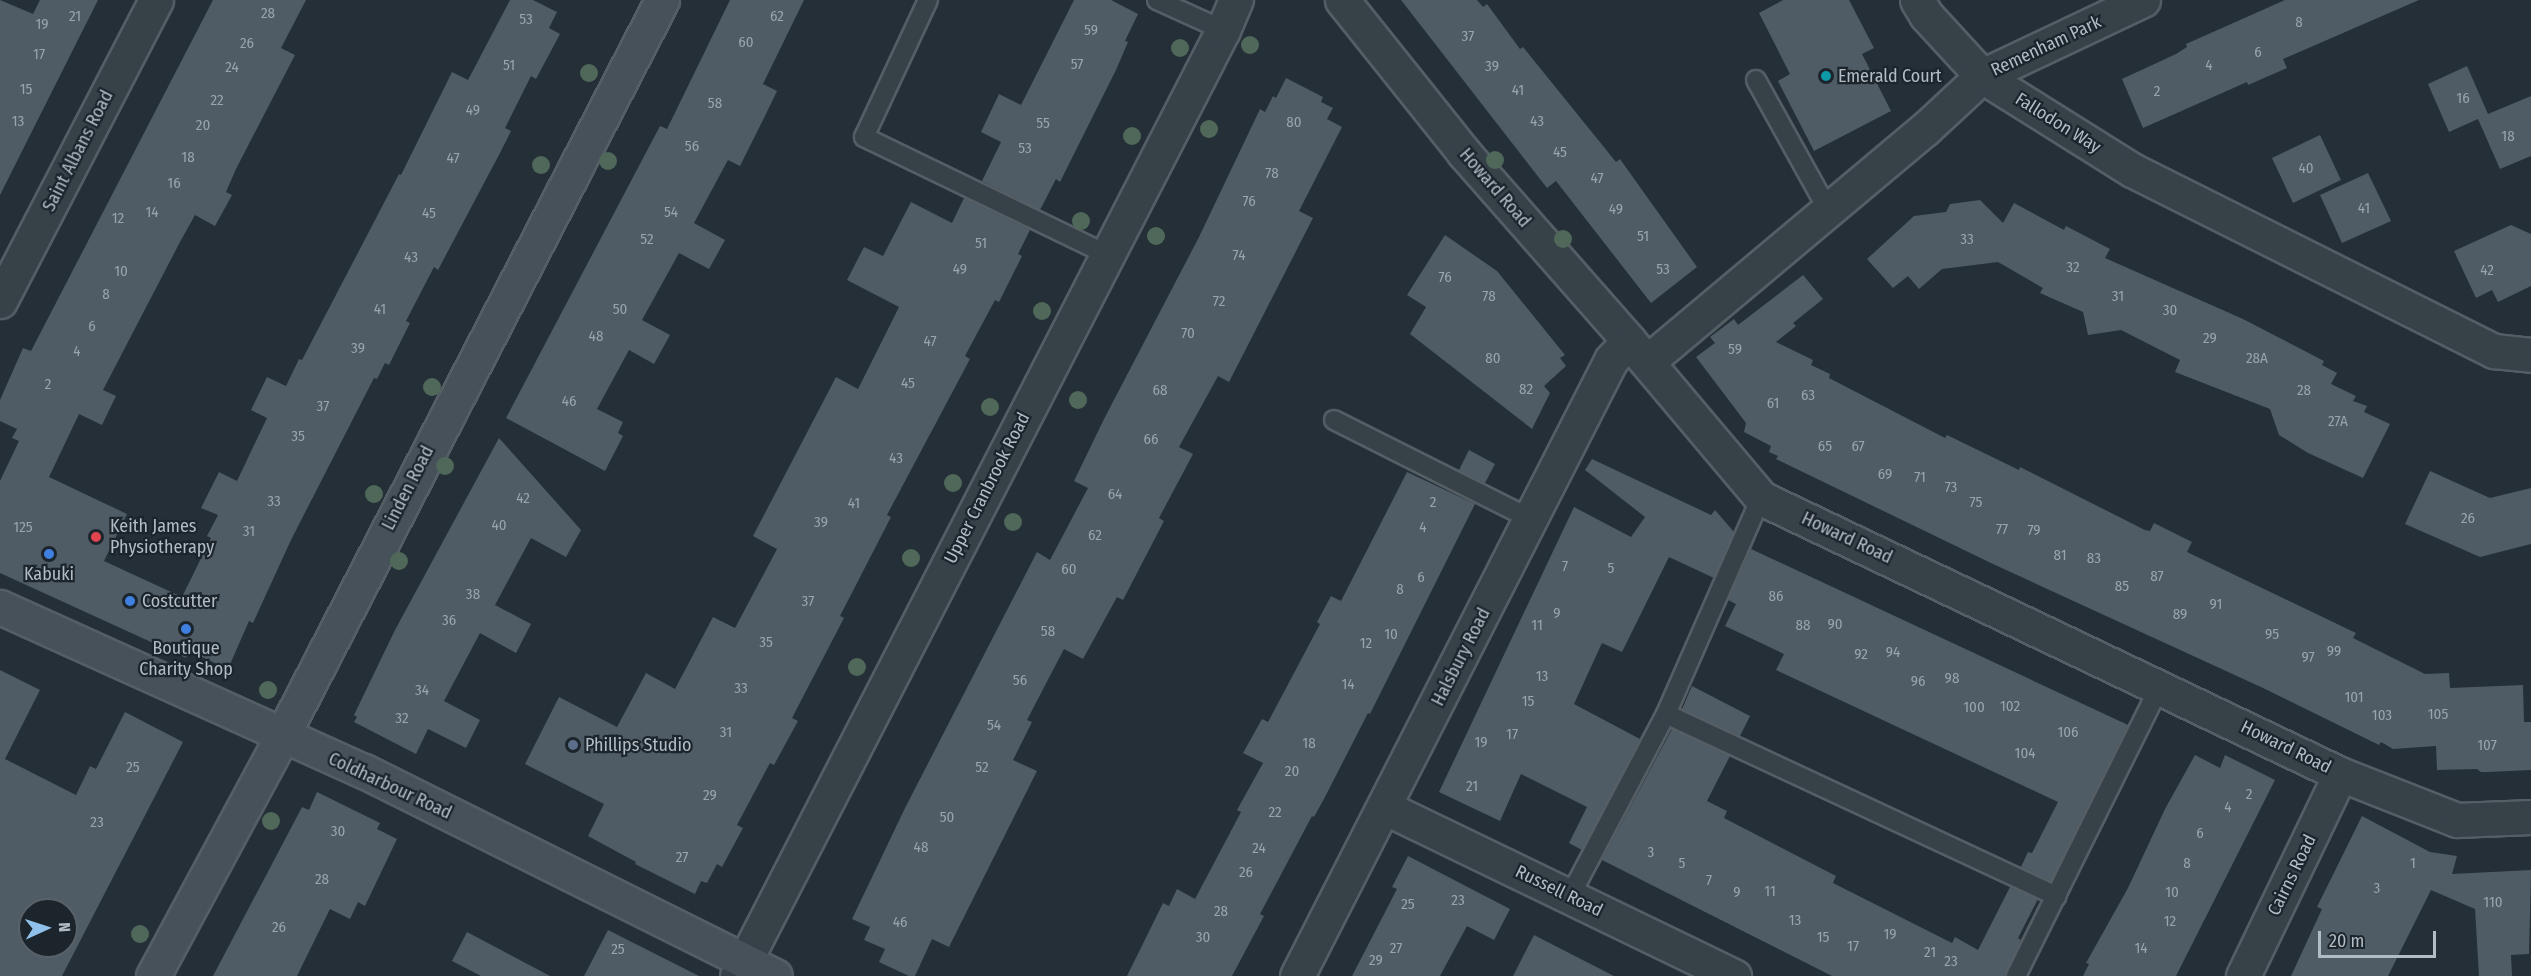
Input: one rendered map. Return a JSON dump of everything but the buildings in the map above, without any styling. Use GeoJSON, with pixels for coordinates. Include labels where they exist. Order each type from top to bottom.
{"type":"FeatureCollection","features":[{"type":"Feature","properties":{"kind":"main road","name":"Linden Road"},"geometry":{"type":"LineString","coordinates":[[153,976],[282,736],[662,0]]}},
{"type":"Feature","properties":{"kind":"main road","name":"Coldharbour Road"},"geometry":{"type":"LineString","coordinates":[[0,607],[364,771],[742,968],[775,976]]}},
{"type":"Feature","properties":{"kind":"street","name":"Saint Albans Road"},"geometry":{"type":"LineString","coordinates":[[0,302],[156,0]]}},
{"type":"Feature","properties":{"kind":"street","name":"Upper Cranbrook Road"},"geometry":{"type":"LineString","coordinates":[[742,968],[1106,254],[1223,30],[1236,0]]}},
{"type":"Feature","properties":{"kind":"street","name":"Howard Road"},"geometry":{"type":"LineString","coordinates":[[1342,0],[1464,153],[1638,352],[1761,498],[2160,686],[2340,774],[2457,820],[2531,817]]}},
{"type":"Feature","properties":{"kind":"street","name":"Fallodon Way"},"geometry":{"type":"LineString","coordinates":[[1917,0],[1926,15],[1982,76],[2132,170],[2494,351],[2531,355]]}},
{"type":"Feature","properties":{"kind":"street","name":"Remenham Park"},"geometry":{"type":"LineString","coordinates":[[1982,76],[2143,0]]}},
{"type":"Feature","properties":{"kind":"street"},"geometry":{"type":"LineString","coordinates":[[1638,352],[1828,210],[1925,129],[1982,76]]}},
{"type":"Feature","properties":{"kind":"street","name":"Halsbury Road"},"geometry":{"type":"LineString","coordinates":[[1297,976],[1611,360],[1638,352]]}},
{"type":"Feature","properties":{"kind":"street","name":"Cairns Road"},"geometry":{"type":"LineString","coordinates":[[2243,976],[2340,774]]}},
{"type":"Feature","properties":{"kind":"street","name":"Russell Road"},"geometry":{"type":"LineString","coordinates":[[1384,807],[1734,976]]}},
{"type":"Feature","properties":{"kind":"lane"},"geometry":{"type":"LineString","coordinates":[[928,0],[864,137],[1106,254]]}},
{"type":"Feature","properties":{"kind":"lane"},"geometry":{"type":"LineString","coordinates":[[1157,0],[1223,30]]}},
{"type":"Feature","properties":{"kind":"lane"},"geometry":{"type":"LineString","coordinates":[[1756,80],[1828,210]]}},
{"type":"Feature","properties":{"kind":"lane"},"geometry":{"type":"LineString","coordinates":[[1334,420],[1531,519]]}},
{"type":"Feature","properties":{"kind":"lane"},"geometry":{"type":"LineString","coordinates":[[1570,896],[1666,714],[1761,498]]}},
{"type":"Feature","properties":{"kind":"lane"},"geometry":{"type":"LineString","coordinates":[[2016,976],[2160,686]]}},
{"type":"Feature","properties":{"kind":"lane"},"geometry":{"type":"LineString","coordinates":[[1666,714],[2057,896]]}},
{"type":"Feature","properties":{"kind":"place","name":"Emerald Court"},"geometry":{"type":"Point","coordinates":[1826,76]}},
{"type":"Feature","properties":{"kind":"place","name":"Keith James Physiotherapy"},"geometry":{"type":"Point","coordinates":[96,537]}},
{"type":"Feature","properties":{"kind":"place","name":"Kabuki"},"geometry":{"type":"Point","coordinates":[49,554]}},
{"type":"Feature","properties":{"kind":"place","name":"Costcutter"},"geometry":{"type":"Point","coordinates":[130,601]}},
{"type":"Feature","properties":{"kind":"place","name":"Boutique Charity Shop"},"geometry":{"type":"Point","coordinates":[186,629]}},
{"type":"Feature","properties":{"kind":"place","name":"Phillips Studio"},"geometry":{"type":"Point","coordinates":[573,745]}}]}
